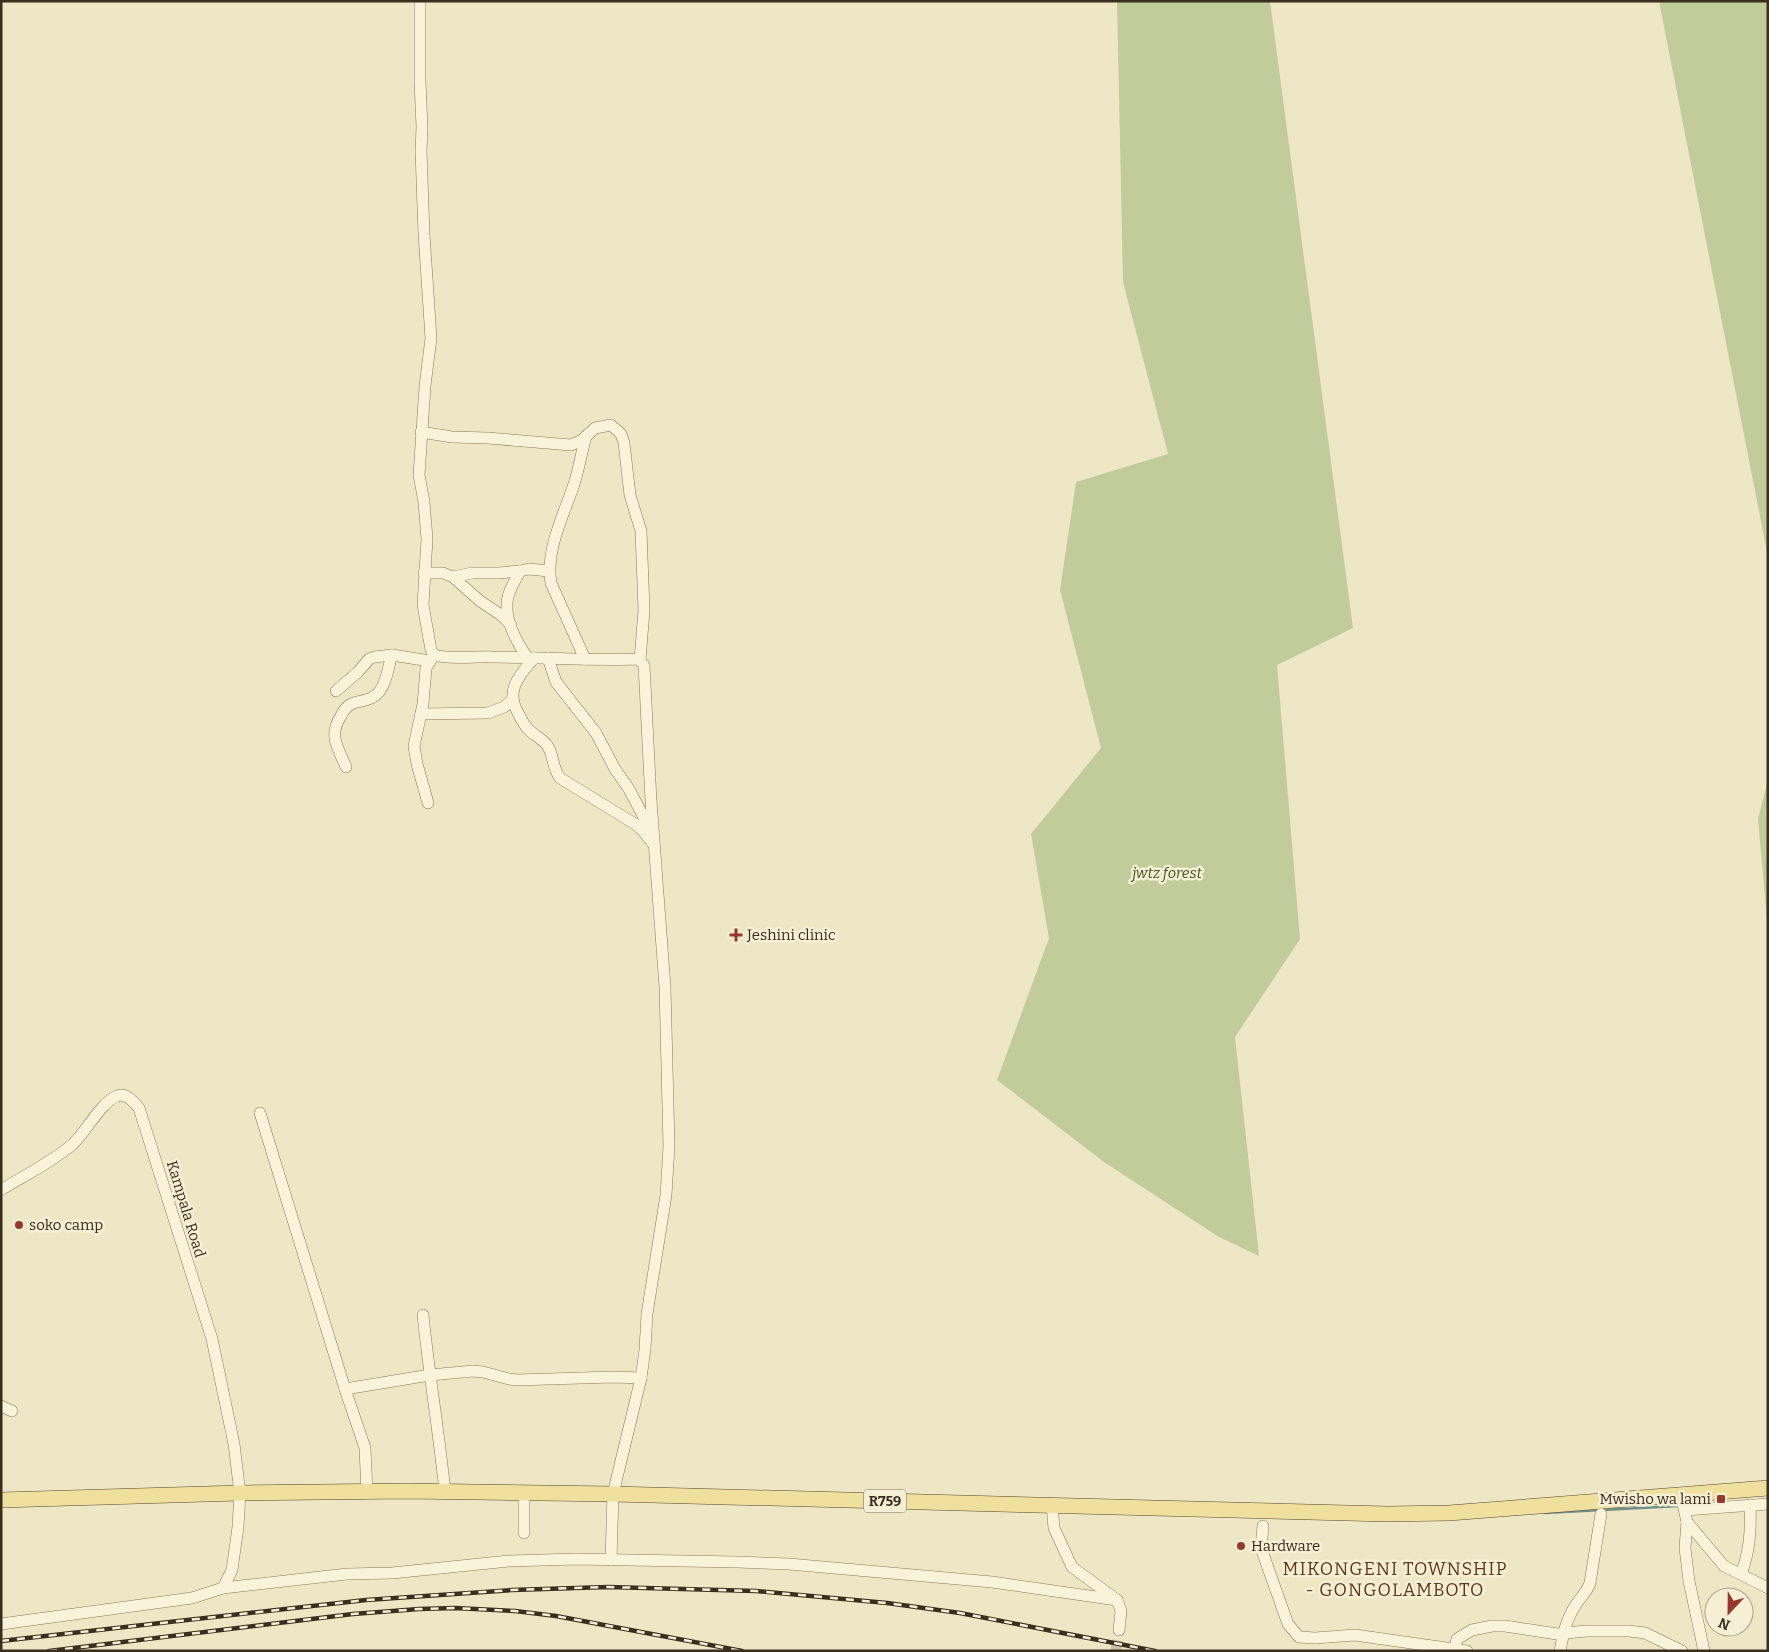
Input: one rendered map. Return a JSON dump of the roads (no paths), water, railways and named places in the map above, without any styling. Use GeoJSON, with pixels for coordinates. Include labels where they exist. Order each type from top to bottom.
{"type":"FeatureCollection","features":[{"type":"Feature","properties":{"kind":"main road","name":"R759"},"geometry":{"type":"LineString","coordinates":[[1,1500],[240,1493],[445,1492],[613,1494],[1403,1514],[1683,1502],[1768,1488]]}},
{"type":"Feature","properties":{"kind":"street"},"geometry":{"type":"LineString","coordinates":[[420,1],[421,151],[430,338],[419,475],[427,539],[423,605],[432,658],[426,668],[422,714],[414,746],[428,803]]}},
{"type":"Feature","properties":{"kind":"street"},"geometry":{"type":"LineString","coordinates":[[421,432],[452,437],[488,438],[564,446],[577,443],[595,428],[611,425],[618,430],[624,443],[630,495],[641,531],[644,610],[640,660],[644,666],[665,987],[670,1146],[666,1195],[647,1314],[641,1378],[613,1494],[611,1560]]}},
{"type":"Feature","properties":{"kind":"street"},"geometry":{"type":"LineString","coordinates":[[585,659],[551,582],[549,571],[556,538],[575,480],[586,435]]}},
{"type":"Feature","properties":{"kind":"street"},"geometry":{"type":"LineString","coordinates":[[424,573],[443,573],[453,576],[529,570],[549,571]]}},
{"type":"Feature","properties":{"kind":"street"},"geometry":{"type":"LineString","coordinates":[[520,571],[508,598],[508,614],[515,638],[530,658]]}},
{"type":"Feature","properties":{"kind":"street"},"geometry":{"type":"LineString","coordinates":[[453,576],[480,601],[512,626]]}},
{"type":"Feature","properties":{"kind":"street"},"geometry":{"type":"LineString","coordinates":[[336,691],[369,660],[374,657],[392,655],[432,658],[640,660]]}},
{"type":"Feature","properties":{"kind":"street"},"geometry":{"type":"LineString","coordinates":[[346,767],[334,734],[338,719],[350,704],[368,700],[380,691],[392,655]]}},
{"type":"Feature","properties":{"kind":"street"},"geometry":{"type":"LineString","coordinates":[[530,658],[518,679],[512,694],[512,700],[524,723],[547,745],[552,754],[556,773],[560,778],[635,824],[654,840]]}},
{"type":"Feature","properties":{"kind":"street"},"geometry":{"type":"LineString","coordinates":[[548,658],[556,682],[596,733],[615,769],[629,789],[654,840]]}},
{"type":"Feature","properties":{"kind":"street"},"geometry":{"type":"LineString","coordinates":[[422,714],[488,712],[504,707],[512,700]]}},
{"type":"Feature","properties":{"kind":"street","name":"Kampala Road"},"geometry":{"type":"LineString","coordinates":[[1,1190],[64,1152],[105,1104],[117,1096],[120,1095],[131,1099],[139,1108],[212,1339],[234,1444],[240,1493]]}},
{"type":"Feature","properties":{"kind":"street"},"geometry":{"type":"LineString","coordinates":[[260,1112],[365,1448],[367,1492]]}},
{"type":"Feature","properties":{"kind":"street"},"geometry":{"type":"LineString","coordinates":[[422,1315],[439,1429],[445,1492]]}},
{"type":"Feature","properties":{"kind":"street"},"geometry":{"type":"LineString","coordinates":[[345,1389],[430,1375],[473,1371],[518,1380],[641,1378]]}},
{"type":"Feature","properties":{"kind":"street"},"geometry":{"type":"LineString","coordinates":[[223,1588],[232,1570],[238,1527],[240,1493]]}},
{"type":"Feature","properties":{"kind":"street"},"geometry":{"type":"LineString","coordinates":[[524,1493],[524,1533]]}},
{"type":"Feature","properties":{"kind":"street"},"geometry":{"type":"LineString","coordinates":[[1704,1651],[1689,1581],[1685,1548],[1687,1522],[1683,1502],[1768,1504]]}},
{"type":"Feature","properties":{"kind":"street"},"geometry":{"type":"LineString","coordinates":[[1052,1505],[1054,1528],[1072,1567],[1117,1600],[1121,1611],[1120,1630]]}},
{"type":"Feature","properties":{"kind":"street"},"geometry":{"type":"LineString","coordinates":[[1741,1574],[1747,1558],[1750,1540],[1750,1505]]}},
{"type":"Feature","properties":{"kind":"street"},"geometry":{"type":"LineString","coordinates":[[1560,1651],[1563,1633],[1576,1604],[1588,1590],[1601,1514]]}},
{"type":"Feature","properties":{"kind":"street"},"geometry":{"type":"LineString","coordinates":[[1687,1522],[1724,1566],[1768,1588]]}},
{"type":"Feature","properties":{"kind":"street"},"geometry":{"type":"LineString","coordinates":[[1263,1526],[1261,1548],[1278,1601],[1288,1624],[1299,1637],[1316,1638],[1355,1635],[1461,1650],[1457,1639],[1472,1630],[1483,1627],[1505,1626],[1549,1633],[1586,1631],[1641,1632],[1682,1651]]}},
{"type":"Feature","properties":{"kind":"street"},"geometry":{"type":"LineString","coordinates":[[1,1624],[192,1598],[223,1588],[347,1574],[392,1574],[509,1561],[611,1560],[789,1564],[992,1582],[1117,1600]]}},
{"type":"Feature","properties":{"kind":"waterway"},"geometry":{"type":"LineString","coordinates":[[1545,1513],[1679,1506]]}},
{"type":"Feature","properties":{"kind":"tunnel"},"geometry":{"type":"LineString","coordinates":[[1116,1651],[1119,1630]]}},
{"type":"Feature","properties":{"kind":"railway"},"geometry":{"type":"LineString","coordinates":[[1,1641],[366,1600],[512,1590],[608,1587],[756,1591],[887,1603],[960,1613],[1155,1651]]}},
{"type":"Feature","properties":{"kind":"railway"},"geometry":{"type":"LineString","coordinates":[[49,1651],[353,1614],[455,1608],[515,1611],[556,1616],[742,1651]]}},
{"type":"Feature","properties":{"kind":"place","name":"Jeshini clinic"},"geometry":{"type":"Point","coordinates":[736,935]}},
{"type":"Feature","properties":{"kind":"place","name":"soko camp"},"geometry":{"type":"Point","coordinates":[19,1225]}},
{"type":"Feature","properties":{"kind":"place","name":"Mwisho wa lami"},"geometry":{"type":"Point","coordinates":[1721,1499]}},
{"type":"Feature","properties":{"kind":"place","name":"Hardware"},"geometry":{"type":"Point","coordinates":[1241,1546]}},
{"type":"Feature","properties":{"kind":"district","name":"MIKONGENI TOWNSHIP - GONGOLAMBOTO"},"geometry":{"type":"Point","coordinates":[1395,1579]}},
{"type":"Feature","properties":{"kind":"park label","name":"jwtz forest"},"geometry":{"type":"Point","coordinates":[1167,873]}}]}
